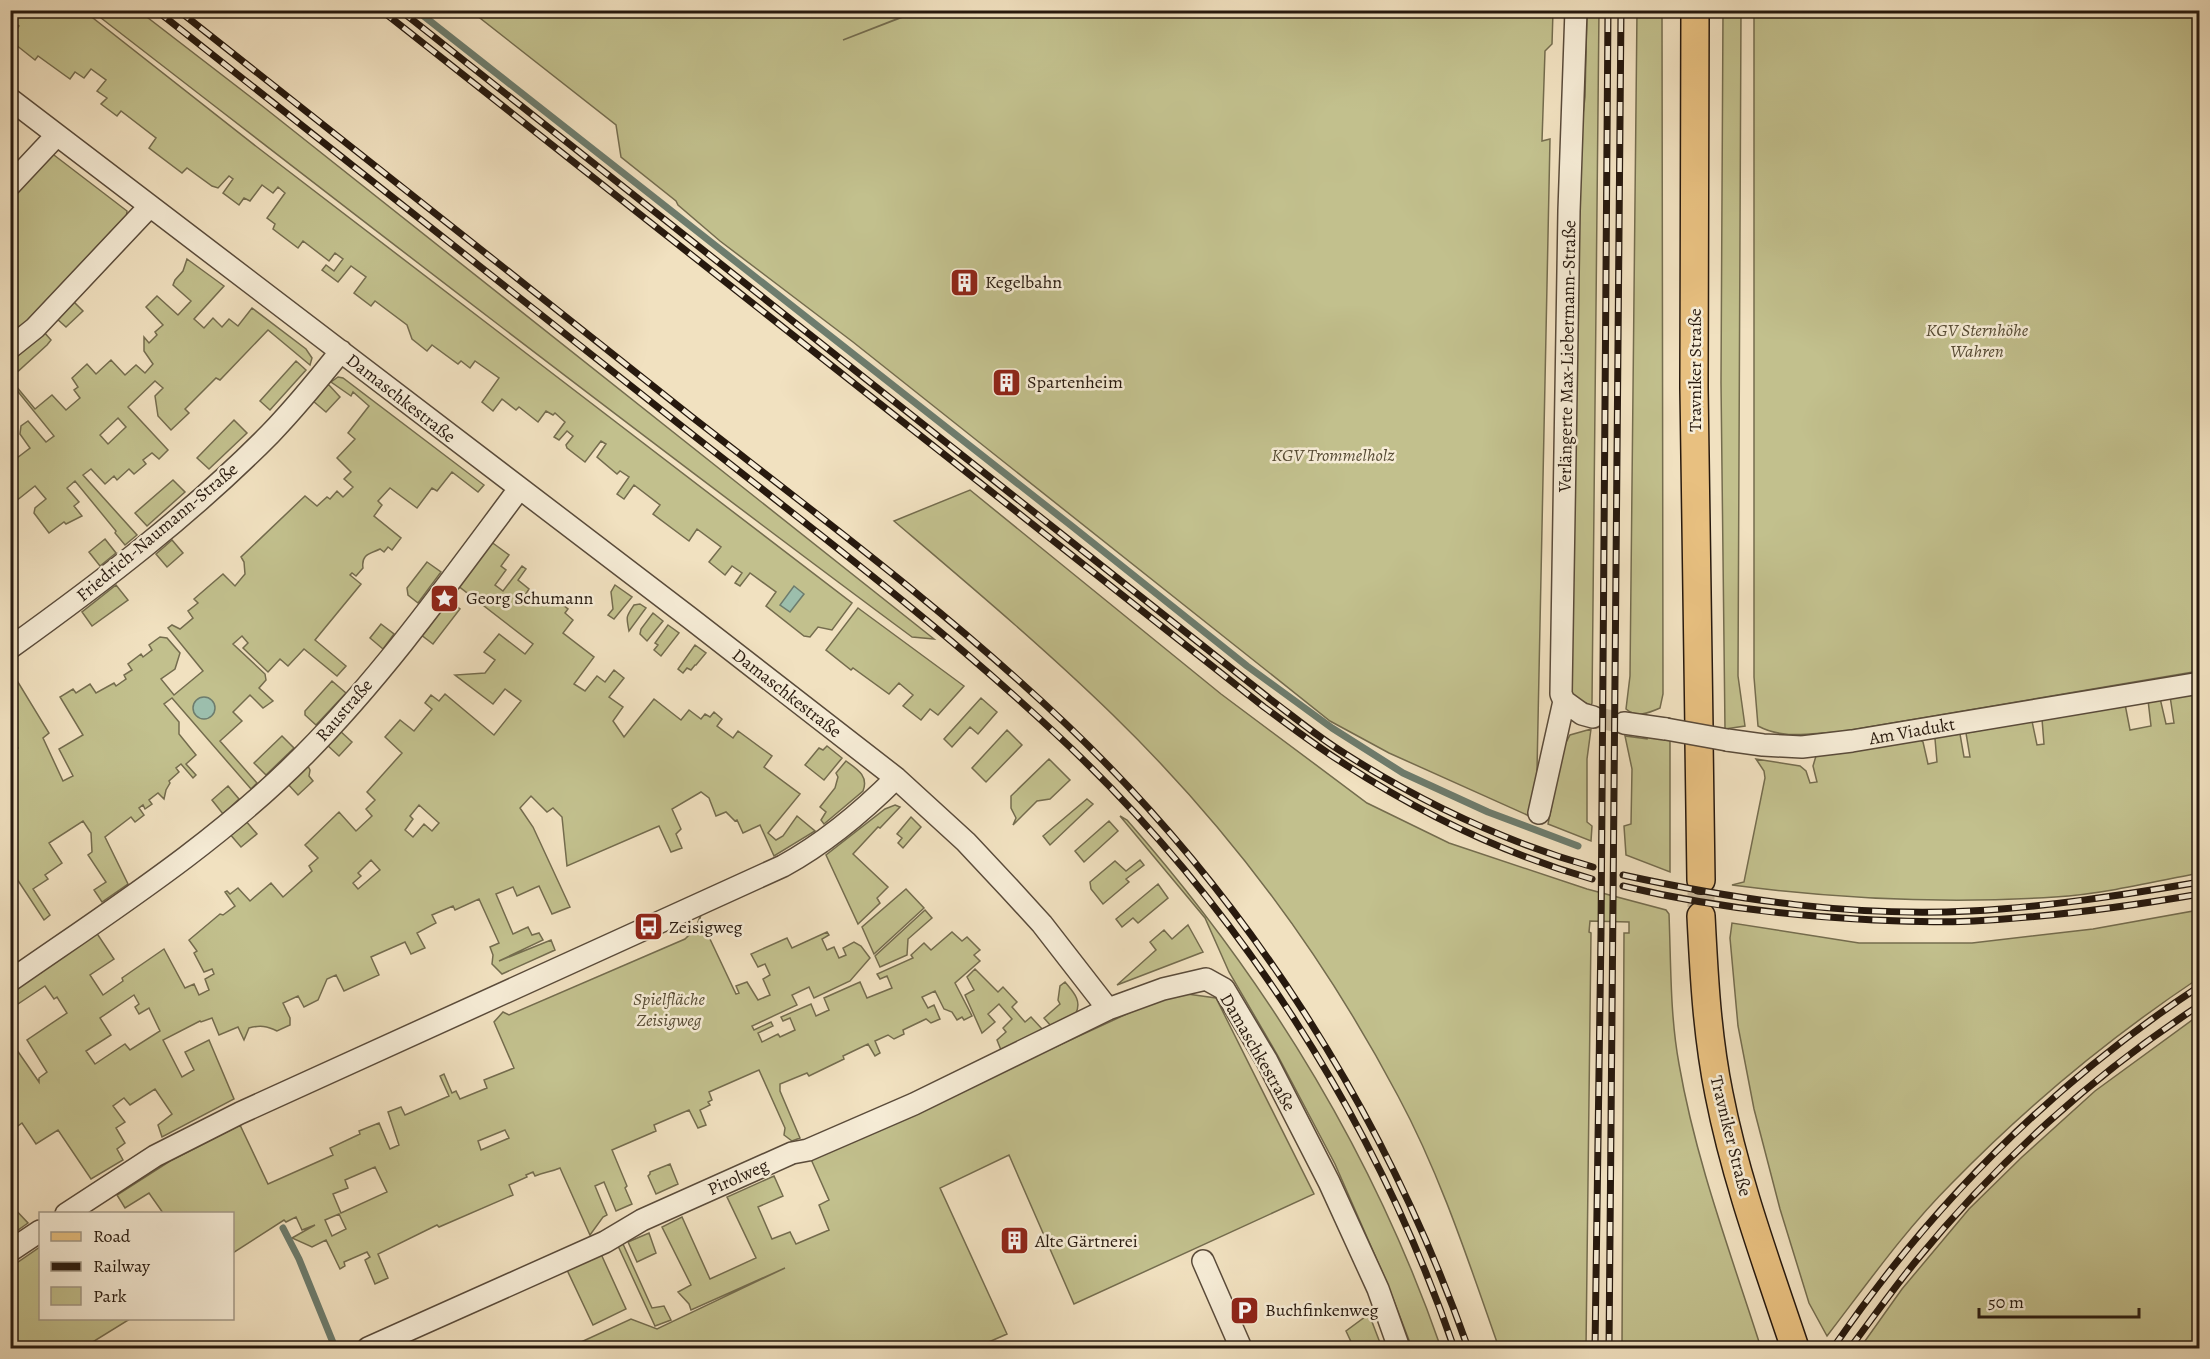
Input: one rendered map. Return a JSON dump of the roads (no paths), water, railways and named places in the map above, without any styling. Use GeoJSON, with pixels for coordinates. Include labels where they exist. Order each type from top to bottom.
{"type":"FeatureCollection","features":[{"type":"Feature","properties":{"kind":"main road","name":"Travniker Straße"},"geometry":{"type":"LineString","coordinates":[[1695,10],[1694,388],[1701,880]]}},
{"type":"Feature","properties":{"kind":"main road","name":"Travniker Straße"},"geometry":{"type":"LineString","coordinates":[[1701,916],[1706,1005],[1718,1093],[1747,1201],[1795,1348]]}},
{"type":"Feature","properties":{"kind":"street","name":"Verlängerte Max-Liebermann-Straße"},"geometry":{"type":"LineString","coordinates":[[1539,813],[1564,700],[1561,694],[1569,211],[1576,10]]}},
{"type":"Feature","properties":{"kind":"street","name":"Damaschkestraße"},"geometry":{"type":"LineString","coordinates":[[10,99],[896,778],[966,842],[1010,889],[1056,942],[1108,1009],[1163,989],[1206,979],[1224,989],[1267,1061],[1329,1182],[1378,1288],[1398,1348]]}},
{"type":"Feature","properties":{"kind":"street"},"geometry":{"type":"LineString","coordinates":[[10,185],[56,136]]}},
{"type":"Feature","properties":{"kind":"street"},"geometry":{"type":"LineString","coordinates":[[10,348],[35,328],[150,206]]}},
{"type":"Feature","properties":{"kind":"street","name":"Friedrich-Naumann-Straße"},"geometry":{"type":"LineString","coordinates":[[10,648],[113,572],[185,514],[270,434],[303,399],[341,351]]}},
{"type":"Feature","properties":{"kind":"street","name":"Raustraße"},"geometry":{"type":"LineString","coordinates":[[10,981],[214,837],[305,754],[408,635],[519,489]]}},
{"type":"Feature","properties":{"kind":"street","name":"Am Viadukt"},"geometry":{"type":"LineString","coordinates":[[1624,723],[1763,745],[1802,747],[1852,741],[2199,683]]}},
{"type":"Feature","properties":{"kind":"street"},"geometry":{"type":"LineString","coordinates":[[1564,700],[1582,714],[1593,717]]}},
{"type":"Feature","properties":{"kind":"street"},"geometry":{"type":"LineString","coordinates":[[69,1212],[155,1156],[240,1113],[783,866],[848,822],[896,778]]}},
{"type":"Feature","properties":{"kind":"street","name":"Pirolweg"},"geometry":{"type":"LineString","coordinates":[[368,1348],[605,1242],[642,1220],[771,1162],[792,1153],[808,1150],[911,1105],[1108,1009]]}},
{"type":"Feature","properties":{"kind":"street"},"geometry":{"type":"LineString","coordinates":[[10,1251],[39,1232]]}},
{"type":"Feature","properties":{"kind":"street"},"geometry":{"type":"LineString","coordinates":[[1203,1261],[1241,1348]]}},
{"type":"Feature","properties":{"kind":"waterway"},"geometry":{"type":"LineString","coordinates":[[416,10],[1247,666],[1332,728],[1403,773],[1488,812],[1578,846]]}},
{"type":"Feature","properties":{"kind":"waterway"},"geometry":{"type":"LineString","coordinates":[[283,1228],[299,1259],[334,1345],[336,1345]]}},
{"type":"Feature","properties":{"kind":"tunnel"},"geometry":{"type":"LineString","coordinates":[[1593,717],[1624,723]]}},
{"type":"Feature","properties":{"kind":"tunnel"},"geometry":{"type":"LineString","coordinates":[[1701,880],[1701,916]]}},
{"type":"Feature","properties":{"kind":"railway"},"geometry":{"type":"LineString","coordinates":[[156,10],[917,612],[1054,732],[1120,797],[1182,866],[1239,939],[1292,1016],[1340,1095],[1383,1177],[1421,1262],[1454,1348]]}},
{"type":"Feature","properties":{"kind":"railway"},"geometry":{"type":"LineString","coordinates":[[178,10],[930,604],[1022,683],[1132,791],[1194,861],[1251,935],[1304,1012],[1352,1092],[1396,1175],[1434,1261],[1468,1348]]}},
{"type":"Feature","properties":{"kind":"railway"},"geometry":{"type":"LineString","coordinates":[[381,10],[1303,736],[1372,781],[1432,815],[1527,857],[1592,879]]}},
{"type":"Feature","properties":{"kind":"railway"},"geometry":{"type":"LineString","coordinates":[[400,10],[1315,734],[1373,771],[1464,819],[1528,846],[1593,867]]}},
{"type":"Feature","properties":{"kind":"railway"},"geometry":{"type":"LineString","coordinates":[[1595,1348],[1601,933],[1608,10]]}},
{"type":"Feature","properties":{"kind":"railway"},"geometry":{"type":"LineString","coordinates":[[1609,1348],[1621,10]]}},
{"type":"Feature","properties":{"kind":"railway"},"geometry":{"type":"LineString","coordinates":[[1623,875],[1709,892],[1795,905],[1926,912],[1999,909],[2056,903],[2200,882]]}},
{"type":"Feature","properties":{"kind":"railway"},"geometry":{"type":"LineString","coordinates":[[1623,886],[1685,899],[1779,913],[1937,922],[2059,914],[2200,894]]}},
{"type":"Feature","properties":{"kind":"railway"},"geometry":{"type":"LineString","coordinates":[[1833,1348],[1911,1245],[1998,1149],[2095,1063],[2146,1023],[2200,986]]}},
{"type":"Feature","properties":{"kind":"railway"},"geometry":{"type":"LineString","coordinates":[[1850,1348],[1916,1261],[1979,1189],[2013,1155],[2048,1122],[2122,1060],[2200,1005]]}},
{"type":"Feature","properties":{"kind":"place","name":"Kegelbahn"},"geometry":{"type":"Point","coordinates":[964,282]}},
{"type":"Feature","properties":{"kind":"place","name":"Spartenheim"},"geometry":{"type":"Point","coordinates":[1006,382]}},
{"type":"Feature","properties":{"kind":"place","name":"Georg Schumann"},"geometry":{"type":"Point","coordinates":[445,598]}},
{"type":"Feature","properties":{"kind":"place","name":"Zeisigweg"},"geometry":{"type":"Point","coordinates":[648,927]}},
{"type":"Feature","properties":{"kind":"place","name":"Alte Gärtnerei"},"geometry":{"type":"Point","coordinates":[1014,1241]}},
{"type":"Feature","properties":{"kind":"place","name":"Buchfinkenweg"},"geometry":{"type":"Point","coordinates":[1244,1310]}},
{"type":"Feature","properties":{"kind":"park label","name":"KGV Sternhöhe Wahren"},"geometry":{"type":"Point","coordinates":[1977,340]}},
{"type":"Feature","properties":{"kind":"park label","name":"KGV Trommelholz"},"geometry":{"type":"Point","coordinates":[1333,455]}},
{"type":"Feature","properties":{"kind":"park label","name":"Spielfläche Zeisigweg"},"geometry":{"type":"Point","coordinates":[669,1009]}}]}
